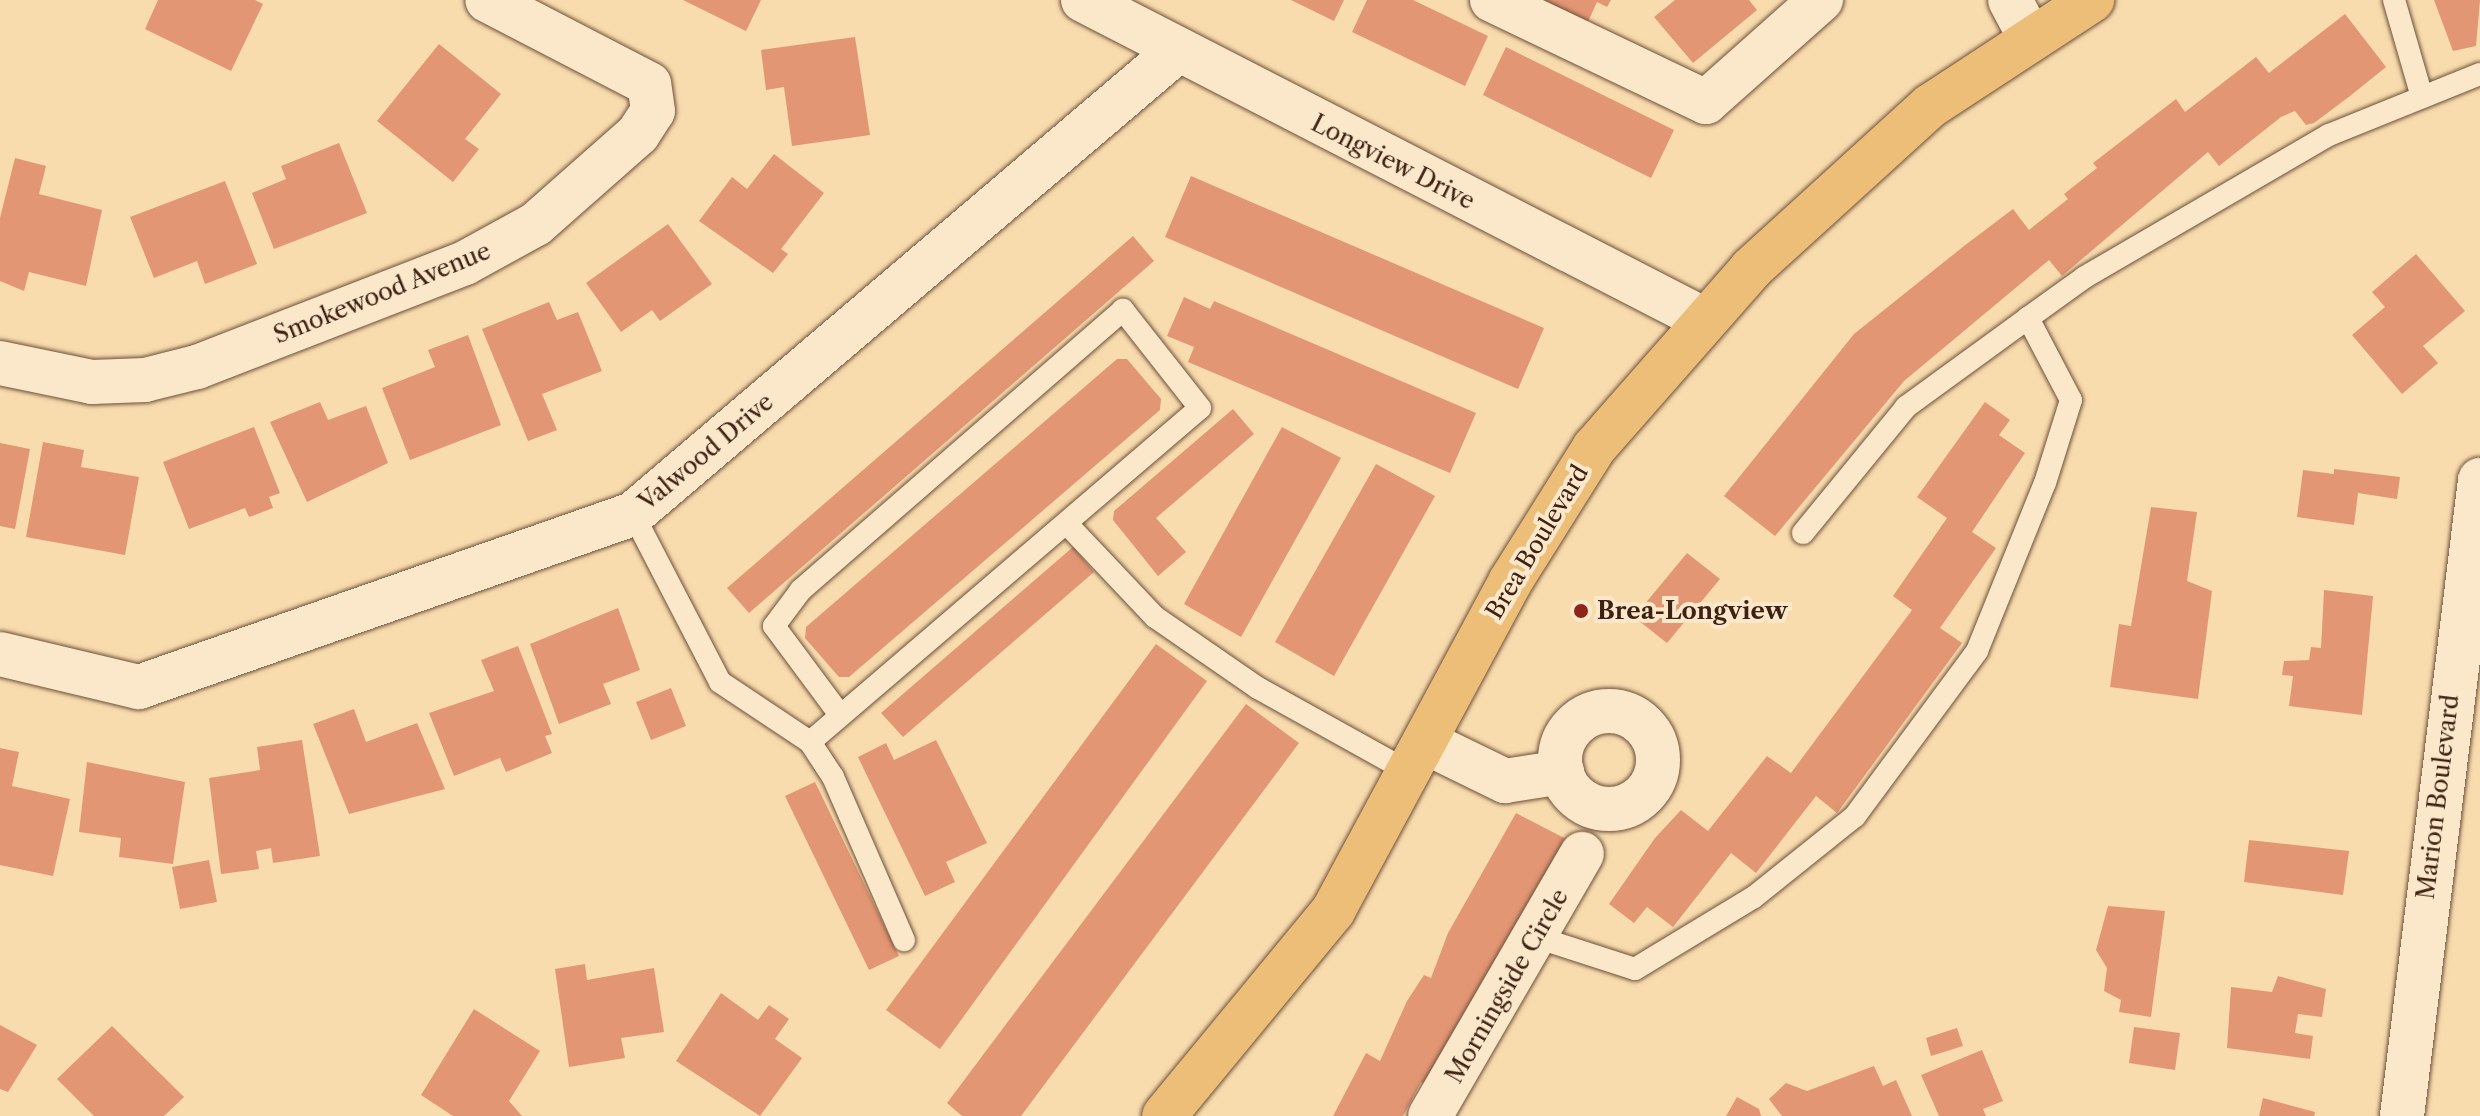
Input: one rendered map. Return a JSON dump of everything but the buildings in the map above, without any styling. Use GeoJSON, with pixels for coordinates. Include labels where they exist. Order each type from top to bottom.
{"type":"FeatureCollection","features":[{"type":"Feature","properties":{"kind":"main road","name":"Brea Boulevard"},"geometry":{"type":"LineString","coordinates":[[1164,1116],[1333,911],[1558,500],[1705,320],[2020,17],[2092,0]]}},
{"type":"Feature","properties":{"kind":"street","name":"Smokewood Avenue"},"geometry":{"type":"LineString","coordinates":[[0,363],[92,382],[184,370],[465,263],[536,224],[638,134],[653,111],[649,84],[487,0]]}},
{"type":"Feature","properties":{"kind":"street","name":"Longview Drive"},"geometry":{"type":"LineString","coordinates":[[1083,0],[1176,52],[1705,320]]}},
{"type":"Feature","properties":{"kind":"street"},"geometry":{"type":"LineString","coordinates":[[1492,0],[1706,102],[1821,0]]}},
{"type":"Feature","properties":{"kind":"street","name":"Valwood Drive"},"geometry":{"type":"LineString","coordinates":[[0,654],[139,687],[633,514],[1176,52]]}},
{"type":"Feature","properties":{"kind":"street","name":"Marion Boulevard"},"geometry":{"type":"LineString","coordinates":[[2402,1116],[2480,480]]}},
{"type":"Feature","properties":{"kind":"street"},"geometry":{"type":"LineString","coordinates":[[1419,758],[1505,781],[1562,772]]}},
{"type":"Feature","properties":{"kind":"street","name":"Morningside Circle"},"geometry":{"type":"LineString","coordinates":[[1430,1116],[1582,854]]}},
{"type":"Feature","properties":{"kind":"lane"},"geometry":{"type":"LineString","coordinates":[[2394,0],[2422,97]]}},
{"type":"Feature","properties":{"kind":"lane"},"geometry":{"type":"LineString","coordinates":[[1803,533],[1906,407],[2085,277],[2329,135],[2480,74]]}},
{"type":"Feature","properties":{"kind":"lane"},"geometry":{"type":"LineString","coordinates":[[810,742],[1200,408],[1123,310],[801,590],[774,626],[840,715]]}},
{"type":"Feature","properties":{"kind":"lane"},"geometry":{"type":"LineString","coordinates":[[1536,937],[1635,969],[1754,897],[1855,816],[1977,651],[2045,483],[2071,400],[2028,318]]}},
{"type":"Feature","properties":{"kind":"lane"},"geometry":{"type":"LineString","coordinates":[[633,514],[720,682],[810,742],[833,777],[904,940]]}},
{"type":"Feature","properties":{"kind":"lane"},"geometry":{"type":"LineString","coordinates":[[1067,524],[1155,617],[1258,688],[1419,758]]}},
{"type":"Feature","properties":{"kind":"place","name":"Brea-Longview"},"geometry":{"type":"Point","coordinates":[1581,611]}}]}
